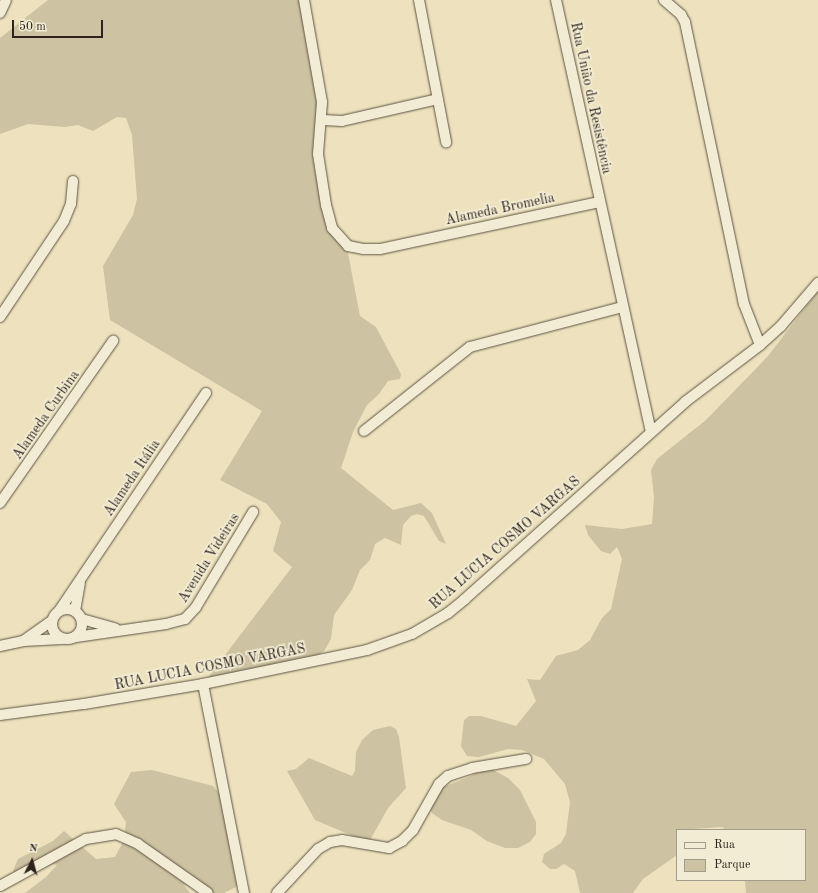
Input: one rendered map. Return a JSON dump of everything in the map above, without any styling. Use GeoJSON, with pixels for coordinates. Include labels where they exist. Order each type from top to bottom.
{"type":"FeatureCollection","features":[{"type":"Feature","properties":{"kind":"street"},"geometry":{"type":"LineString","coordinates":[[0,13],[6,0]]}},
{"type":"Feature","properties":{"kind":"street","name":"Alameda Bromelia"},"geometry":{"type":"LineString","coordinates":[[304,0],[322,102],[322,120],[318,154],[326,205],[332,228],[346,244],[363,249],[380,249],[599,202]]}},
{"type":"Feature","properties":{"kind":"street"},"geometry":{"type":"LineString","coordinates":[[419,0],[446,142]]}},
{"type":"Feature","properties":{"kind":"street","name":"Rua União da Resistência"},"geometry":{"type":"LineString","coordinates":[[556,0],[599,202]]}},
{"type":"Feature","properties":{"kind":"street"},"geometry":{"type":"LineString","coordinates":[[664,0],[681,15],[684,22],[744,304],[760,345]]}},
{"type":"Feature","properties":{"kind":"street"},"geometry":{"type":"LineString","coordinates":[[322,120],[342,121],[438,99]]}},
{"type":"Feature","properties":{"kind":"street"},"geometry":{"type":"LineString","coordinates":[[0,317],[64,221],[71,204],[73,182]]}},
{"type":"Feature","properties":{"kind":"street"},"geometry":{"type":"LineString","coordinates":[[599,202],[651,432]]}},
{"type":"Feature","properties":{"kind":"street","name":"RUA LUCIA COSMO VARGAS"},"geometry":{"type":"LineString","coordinates":[[0,715],[98,702],[203,684],[367,650],[412,634],[432,624],[465,599],[651,432],[760,345],[781,326],[818,283]]}},
{"type":"Feature","properties":{"kind":"street"},"geometry":{"type":"LineString","coordinates":[[364,431],[470,347],[623,307]]}},
{"type":"Feature","properties":{"kind":"street","name":"Alameda Curbina"},"geometry":{"type":"LineString","coordinates":[[0,503],[113,342]]}},
{"type":"Feature","properties":{"kind":"street","name":"Alameda Itália"},"geometry":{"type":"LineString","coordinates":[[59,611],[206,393]]}},
{"type":"Feature","properties":{"kind":"street","name":"Avenida Videiras"},"geometry":{"type":"LineString","coordinates":[[0,646],[23,641],[62,639],[118,629],[178,622],[190,615],[253,512]]}},
{"type":"Feature","properties":{"kind":"street","name":"Alameda Itália"},"geometry":{"type":"LineString","coordinates":[[75,611],[81,579]]}},
{"type":"Feature","properties":{"kind":"street"},"geometry":{"type":"LineString","coordinates":[[59,611],[64,609],[75,611],[82,619],[82,629],[76,637]]}},
{"type":"Feature","properties":{"kind":"street","name":"Avenida Videiras"},"geometry":{"type":"LineString","coordinates":[[23,641],[52,621],[59,611]]}},
{"type":"Feature","properties":{"kind":"street","name":"Avenida Videiras"},"geometry":{"type":"LineString","coordinates":[[82,619],[118,629]]}},
{"type":"Feature","properties":{"kind":"street"},"geometry":{"type":"LineString","coordinates":[[52,621],[54,632],[62,639]]}},
{"type":"Feature","properties":{"kind":"street"},"geometry":{"type":"LineString","coordinates":[[203,684],[244,893]]}},
{"type":"Feature","properties":{"kind":"street"},"geometry":{"type":"LineString","coordinates":[[277,893],[318,849],[330,842],[342,840],[389,848],[402,841],[413,830],[438,784],[448,776],[472,768],[526,759]]}},
{"type":"Feature","properties":{"kind":"street"},"geometry":{"type":"LineString","coordinates":[[0,886],[86,839],[116,834],[138,844],[208,893]]}},
{"type":"Feature","properties":{"kind":"green space"},"geometry":{"type":"Polygon","coordinates":[[[48,0],[302,0],[322,120],[318,144],[332,228],[346,243],[360,316],[376,327],[401,374],[400,379],[388,381],[379,394],[367,405],[353,432],[341,468],[393,510],[421,503],[432,513],[446,544],[439,541],[424,516],[417,514],[411,516],[403,525],[401,545],[385,538],[375,544],[370,560],[360,570],[352,590],[334,615],[331,639],[324,651],[313,658],[203,684],[292,567],[273,551],[281,522],[267,504],[220,480],[262,411],[110,320],[103,266],[133,215],[137,199],[132,135],[126,118],[117,117],[93,131],[78,125],[65,127],[28,124],[0,134],[0,38],[48,0]]]}},
{"type":"Feature","properties":{"kind":"green space"},"geometry":{"type":"Polygon","coordinates":[[[818,291],[818,893],[746,893],[745,881],[806,881],[806,829],[725,829],[722,827],[676,829],[676,856],[643,879],[633,893],[580,893],[575,871],[564,864],[556,869],[550,869],[542,862],[544,854],[561,843],[566,834],[570,802],[565,784],[544,759],[522,750],[508,749],[479,757],[467,756],[461,746],[464,720],[469,716],[481,716],[516,726],[536,701],[527,679],[540,680],[556,656],[578,650],[590,640],[602,618],[611,609],[622,559],[617,547],[610,554],[601,551],[588,535],[585,525],[622,529],[652,524],[654,497],[651,470],[657,459],[706,420],[768,356],[818,291]]]}},
{"type":"Feature","properties":{"kind":"green space"},"geometry":{"type":"Polygon","coordinates":[[[390,726],[396,729],[399,737],[406,788],[388,808],[369,842],[361,846],[353,836],[315,820],[287,771],[296,769],[309,758],[352,776],[355,771],[356,752],[362,740],[373,730],[390,726]]]}},
{"type":"Feature","properties":{"kind":"green space"},"geometry":{"type":"Polygon","coordinates":[[[486,766],[508,778],[520,790],[536,822],[536,834],[530,842],[518,848],[505,848],[487,841],[471,830],[442,820],[432,813],[429,806],[436,790],[471,776],[486,766]]]}},
{"type":"Feature","properties":{"kind":"green space"},"geometry":{"type":"Polygon","coordinates":[[[152,770],[213,786],[221,795],[242,871],[236,887],[224,893],[203,893],[183,884],[190,893],[25,893],[46,877],[57,865],[53,864],[26,874],[16,874],[13,871],[18,859],[53,841],[64,831],[96,859],[115,857],[124,840],[126,822],[114,804],[131,772],[152,770]]]}}]}
